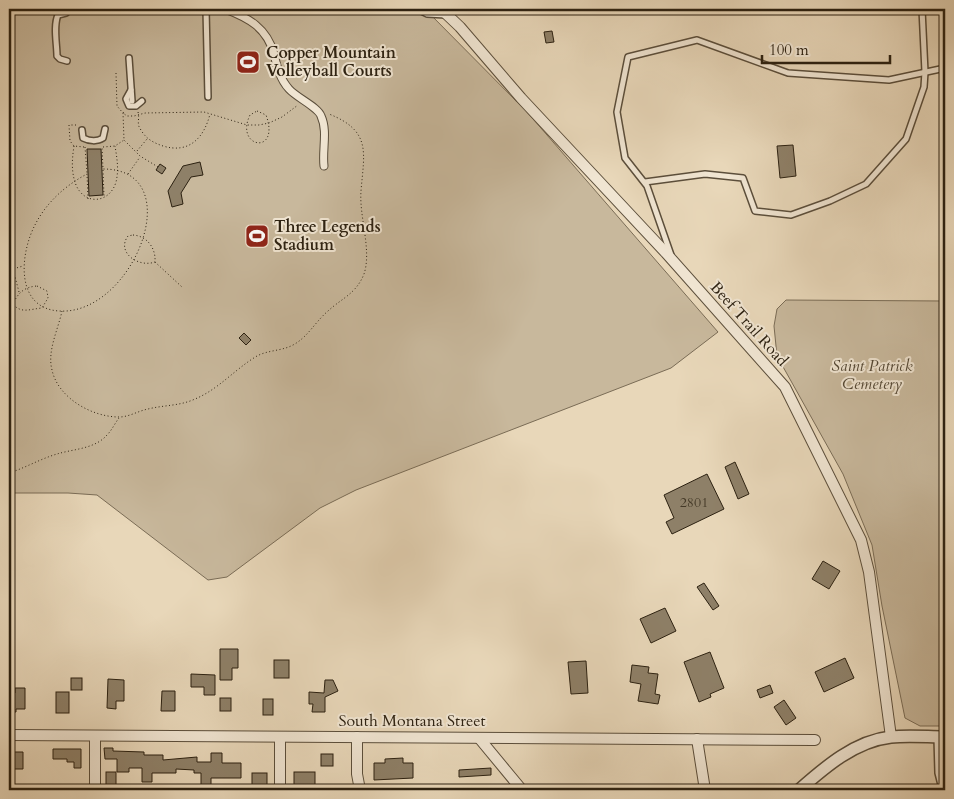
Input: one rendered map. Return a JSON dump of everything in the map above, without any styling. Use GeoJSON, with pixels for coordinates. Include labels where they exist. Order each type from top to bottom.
{"type":"FeatureCollection","features":[{"type":"Feature","properties":{"kind":"street"},"geometry":{"type":"LineString","coordinates":[[225,9],[256,24],[273,51],[284,82],[302,101],[319,110],[324,124],[324,166]]}},
{"type":"Feature","properties":{"kind":"street","name":"Beef Trail Road"},"geometry":{"type":"LineString","coordinates":[[444,12],[673,261],[785,387],[861,540],[869,572],[891,737]]}},
{"type":"Feature","properties":{"kind":"street","name":"South Montana Street"},"geometry":{"type":"LineString","coordinates":[[9,735],[815,740]]}},
{"type":"Feature","properties":{"kind":"street"},"geometry":{"type":"LineString","coordinates":[[95,790],[96,736]]}},
{"type":"Feature","properties":{"kind":"street"},"geometry":{"type":"LineString","coordinates":[[280,737],[280,790]]}},
{"type":"Feature","properties":{"kind":"street"},"geometry":{"type":"LineString","coordinates":[[356,737],[357,774],[360,790]]}},
{"type":"Feature","properties":{"kind":"street"},"geometry":{"type":"LineString","coordinates":[[799,790],[842,755],[869,744],[891,737],[941,737]]}},
{"type":"Feature","properties":{"kind":"street"},"geometry":{"type":"LineString","coordinates":[[479,738],[522,790]]}},
{"type":"Feature","properties":{"kind":"street"},"geometry":{"type":"LineString","coordinates":[[697,739],[705,790]]}},
{"type":"Feature","properties":{"kind":"lane"},"geometry":{"type":"LineString","coordinates":[[206,9],[208,97]]}},
{"type":"Feature","properties":{"kind":"lane"},"geometry":{"type":"LineString","coordinates":[[418,9],[427,14],[444,12]]}},
{"type":"Feature","properties":{"kind":"lane"},"geometry":{"type":"LineString","coordinates":[[645,182],[705,174],[743,178],[755,211],[791,215],[830,201],[866,184],[906,139],[924,87],[922,9]]}},
{"type":"Feature","properties":{"kind":"lane"},"geometry":{"type":"LineString","coordinates":[[66,13],[58,15],[56,19],[57,56],[67,61]]}},
{"type":"Feature","properties":{"kind":"lane"},"geometry":{"type":"LineString","coordinates":[[673,261],[647,186],[625,158],[618,112],[628,57],[696,40],[788,73],[890,80],[945,68]]}},
{"type":"Feature","properties":{"kind":"lane"},"geometry":{"type":"LineString","coordinates":[[129,58],[131,90],[126,98],[135,107],[142,100]]}},
{"type":"Feature","properties":{"kind":"lane"},"geometry":{"type":"LineString","coordinates":[[82,130],[83,138],[94,140],[103,138],[105,129]]}},
{"type":"Feature","properties":{"kind":"lane"},"geometry":{"type":"LineString","coordinates":[[941,737],[938,773],[941,785],[945,787]]}},
{"type":"Feature","properties":{"kind":"path"},"geometry":{"type":"LineString","coordinates":[[116,73],[117,106],[127,116],[139,116],[145,113],[204,112],[247,125],[268,123],[282,117],[302,101]]}},
{"type":"Feature","properties":{"kind":"path"},"geometry":{"type":"LineString","coordinates":[[130,103],[123,113],[124,140],[140,156],[158,167]]}},
{"type":"Feature","properties":{"kind":"path"},"geometry":{"type":"LineString","coordinates":[[62,311],[51,358],[52,370],[56,381],[63,392],[84,408],[101,415],[119,417],[148,409],[184,403],[211,391],[259,355],[292,346],[305,337],[328,311],[355,290],[364,274],[367,257],[361,212],[365,156],[361,141],[356,131],[348,123],[319,110]]}},
{"type":"Feature","properties":{"kind":"path"},"geometry":{"type":"LineString","coordinates":[[257,111],[262,112],[266,115],[268,123],[269,132],[263,143],[256,144],[251,141],[247,135],[250,115],[257,111]]}},
{"type":"Feature","properties":{"kind":"path"},"geometry":{"type":"LineString","coordinates":[[139,116],[137,121],[139,127],[147,138],[169,148],[192,144],[208,125],[210,113]]}},
{"type":"Feature","properties":{"kind":"path"},"geometry":{"type":"LineString","coordinates":[[136,152],[147,138]]}},
{"type":"Feature","properties":{"kind":"path"},"geometry":{"type":"LineString","coordinates":[[74,146],[72,158],[75,180],[80,191],[88,198],[96,200],[104,198],[114,187],[117,171],[115,146]]}},
{"type":"Feature","properties":{"kind":"path"},"geometry":{"type":"LineString","coordinates":[[85,147],[88,198]]}},
{"type":"Feature","properties":{"kind":"path"},"geometry":{"type":"LineString","coordinates":[[102,147],[104,198]]}},
{"type":"Feature","properties":{"kind":"path"},"geometry":{"type":"LineString","coordinates":[[128,174],[140,156]]}},
{"type":"Feature","properties":{"kind":"path"},"geometry":{"type":"LineString","coordinates":[[13,304],[17,309],[23,311],[42,308],[62,311],[84,308],[102,298],[125,275],[144,238],[147,207],[144,194],[137,182],[128,174],[103,169]]}},
{"type":"Feature","properties":{"kind":"path"},"geometry":{"type":"LineString","coordinates":[[42,308],[31,296],[28,288],[24,266],[25,252],[36,222],[54,197],[75,180],[87,174]]}},
{"type":"Feature","properties":{"kind":"path"},"geometry":{"type":"LineString","coordinates":[[155,262],[143,264],[134,260],[126,250],[125,240],[128,236],[133,234],[144,238],[154,250],[155,262],[182,287]]}},
{"type":"Feature","properties":{"kind":"path"},"geometry":{"type":"LineString","coordinates":[[19,293],[14,269],[24,266]]}},
{"type":"Feature","properties":{"kind":"path"},"geometry":{"type":"LineString","coordinates":[[9,306],[13,304],[19,293],[37,286],[47,291],[48,298],[42,308]]}},
{"type":"Feature","properties":{"kind":"path"},"geometry":{"type":"LineString","coordinates":[[9,473],[27,468],[56,454],[87,447],[100,441],[107,435],[119,417]]}},
{"type":"Feature","properties":{"kind":"green space"},"geometry":{"type":"Polygon","coordinates":[[[9,9],[425,9],[527,112],[718,332],[671,368],[356,490],[320,508],[227,577],[208,580],[97,495],[9,493],[9,9]]]}},
{"type":"Feature","properties":{"kind":"green space","name":"Saint Patrick Cemetery"},"geometry":{"type":"Polygon","coordinates":[[[786,300],[945,301],[945,726],[920,726],[905,718],[882,606],[872,545],[843,474],[777,356],[774,326],[777,309],[786,300]]]}},
{"type":"Feature","properties":{"kind":"building"},"geometry":{"type":"Polygon","coordinates":[[[552,31],[554,42],[546,43],[544,32],[552,31]]]}},
{"type":"Feature","properties":{"kind":"building"},"geometry":{"type":"Polygon","coordinates":[[[793,145],[796,176],[780,178],[777,146],[793,145]]]}},
{"type":"Feature","properties":{"kind":"building"},"geometry":{"type":"Polygon","coordinates":[[[87,149],[101,149],[103,195],[89,196],[87,149]]]}},
{"type":"Feature","properties":{"kind":"building"},"geometry":{"type":"Polygon","coordinates":[[[200,162],[203,175],[191,177],[181,193],[183,204],[172,207],[168,191],[183,166],[200,162]]]}},
{"type":"Feature","properties":{"kind":"building"},"geometry":{"type":"Polygon","coordinates":[[[160,164],[166,168],[162,174],[156,170],[160,164]]]}},
{"type":"Feature","properties":{"kind":"building"},"geometry":{"type":"Polygon","coordinates":[[[244,333],[251,340],[246,345],[239,338],[244,333]]]}},
{"type":"Feature","properties":{"kind":"building"},"geometry":{"type":"Polygon","coordinates":[[[735,462],[749,494],[738,499],[725,467],[735,462]]]}},
{"type":"Feature","properties":{"kind":"building"},"geometry":{"type":"Polygon","coordinates":[[[707,474],[724,509],[672,534],[666,522],[674,518],[664,495],[707,474]]]}},
{"type":"Feature","properties":{"kind":"building"},"geometry":{"type":"Polygon","coordinates":[[[823,561],[840,571],[829,589],[812,579],[823,561]]]}},
{"type":"Feature","properties":{"kind":"building"},"geometry":{"type":"Polygon","coordinates":[[[704,583],[719,606],[713,610],[697,587],[704,583]]]}},
{"type":"Feature","properties":{"kind":"building"},"geometry":{"type":"Polygon","coordinates":[[[665,608],[676,631],[651,643],[640,619],[665,608]]]}},
{"type":"Feature","properties":{"kind":"building"},"geometry":{"type":"Polygon","coordinates":[[[220,649],[238,649],[238,668],[232,668],[232,680],[220,680],[220,649]]]}},
{"type":"Feature","properties":{"kind":"building"},"geometry":{"type":"Polygon","coordinates":[[[710,652],[724,688],[710,694],[711,697],[699,702],[684,662],[710,652]]]}},
{"type":"Feature","properties":{"kind":"building"},"geometry":{"type":"Polygon","coordinates":[[[845,658],[854,678],[824,692],[815,672],[845,658]]]}},
{"type":"Feature","properties":{"kind":"building"},"geometry":{"type":"Polygon","coordinates":[[[274,660],[289,660],[289,678],[274,678],[274,660]]]}},
{"type":"Feature","properties":{"kind":"building"},"geometry":{"type":"Polygon","coordinates":[[[586,661],[588,693],[571,694],[568,662],[586,661]]]}},
{"type":"Feature","properties":{"kind":"building"},"geometry":{"type":"Polygon","coordinates":[[[632,665],[649,667],[648,673],[658,674],[655,694],[660,695],[658,704],[638,701],[641,684],[630,682],[632,665]]]}},
{"type":"Feature","properties":{"kind":"building"},"geometry":{"type":"Polygon","coordinates":[[[191,674],[215,675],[215,695],[204,695],[204,687],[191,687],[191,674]]]}},
{"type":"Feature","properties":{"kind":"building"},"geometry":{"type":"Polygon","coordinates":[[[71,678],[82,678],[82,690],[71,690],[71,678]]]}},
{"type":"Feature","properties":{"kind":"building"},"geometry":{"type":"Polygon","coordinates":[[[108,679],[124,680],[124,701],[116,701],[116,709],[107,708],[108,679]]]}},
{"type":"Feature","properties":{"kind":"building"},"geometry":{"type":"Polygon","coordinates":[[[325,680],[333,680],[338,691],[325,697],[325,712],[312,712],[313,704],[309,704],[309,692],[324,693],[325,680]]]}},
{"type":"Feature","properties":{"kind":"building"},"geometry":{"type":"Polygon","coordinates":[[[770,685],[773,693],[760,698],[757,690],[770,685]]]}},
{"type":"Feature","properties":{"kind":"building"},"geometry":{"type":"Polygon","coordinates":[[[15,688],[25,688],[25,709],[16,709],[16,712],[9,712],[9,693],[15,693],[15,688]]]}},
{"type":"Feature","properties":{"kind":"building"},"geometry":{"type":"Polygon","coordinates":[[[162,691],[175,691],[175,711],[161,711],[162,691]]]}},
{"type":"Feature","properties":{"kind":"building"},"geometry":{"type":"Polygon","coordinates":[[[56,692],[69,692],[69,713],[56,713],[56,692]]]}},
{"type":"Feature","properties":{"kind":"building"},"geometry":{"type":"Polygon","coordinates":[[[220,698],[231,698],[231,711],[220,711],[220,698]]]}},
{"type":"Feature","properties":{"kind":"building"},"geometry":{"type":"Polygon","coordinates":[[[263,699],[273,699],[273,715],[263,715],[263,699]]]}},
{"type":"Feature","properties":{"kind":"building"},"geometry":{"type":"Polygon","coordinates":[[[784,700],[796,718],[786,725],[774,707],[784,700]]]}},
{"type":"Feature","properties":{"kind":"building"},"geometry":{"type":"Polygon","coordinates":[[[104,748],[113,748],[113,751],[144,752],[144,755],[163,755],[163,760],[197,757],[197,762],[211,762],[211,753],[222,753],[222,763],[241,763],[241,778],[211,778],[211,786],[201,787],[201,773],[194,773],[194,770],[176,769],[176,773],[152,773],[152,782],[142,782],[142,768],[129,768],[129,772],[117,772],[117,759],[105,759],[104,748]]]}},
{"type":"Feature","properties":{"kind":"building"},"geometry":{"type":"Polygon","coordinates":[[[53,749],[81,749],[81,768],[74,768],[74,762],[67,762],[67,759],[53,759],[53,749]]]}},
{"type":"Feature","properties":{"kind":"building"},"geometry":{"type":"Polygon","coordinates":[[[13,752],[23,752],[23,769],[9,769],[9,756],[13,756],[13,752]]]}},
{"type":"Feature","properties":{"kind":"building"},"geometry":{"type":"Polygon","coordinates":[[[321,754],[333,754],[333,766],[321,766],[321,754]]]}},
{"type":"Feature","properties":{"kind":"building"},"geometry":{"type":"Polygon","coordinates":[[[403,758],[403,763],[413,763],[413,778],[374,780],[374,763],[385,763],[385,759],[403,758]]]}},
{"type":"Feature","properties":{"kind":"building"},"geometry":{"type":"Polygon","coordinates":[[[491,768],[491,775],[459,777],[459,770],[491,768]]]}},
{"type":"Feature","properties":{"kind":"building"},"geometry":{"type":"Polygon","coordinates":[[[106,772],[116,772],[116,788],[106,788],[106,772]]]}},
{"type":"Feature","properties":{"kind":"building"},"geometry":{"type":"Polygon","coordinates":[[[294,772],[315,772],[315,787],[294,787],[294,772]]]}},
{"type":"Feature","properties":{"kind":"building"},"geometry":{"type":"Polygon","coordinates":[[[252,773],[267,773],[267,787],[252,787],[252,773]]]}},
{"type":"Feature","properties":{"kind":"place","name":"Copper Mountain Volleyball Courts"},"geometry":{"type":"Point","coordinates":[248,62]}},
{"type":"Feature","properties":{"kind":"place","name":"Three Legends Stadium"},"geometry":{"type":"Point","coordinates":[257,236]}}]}
